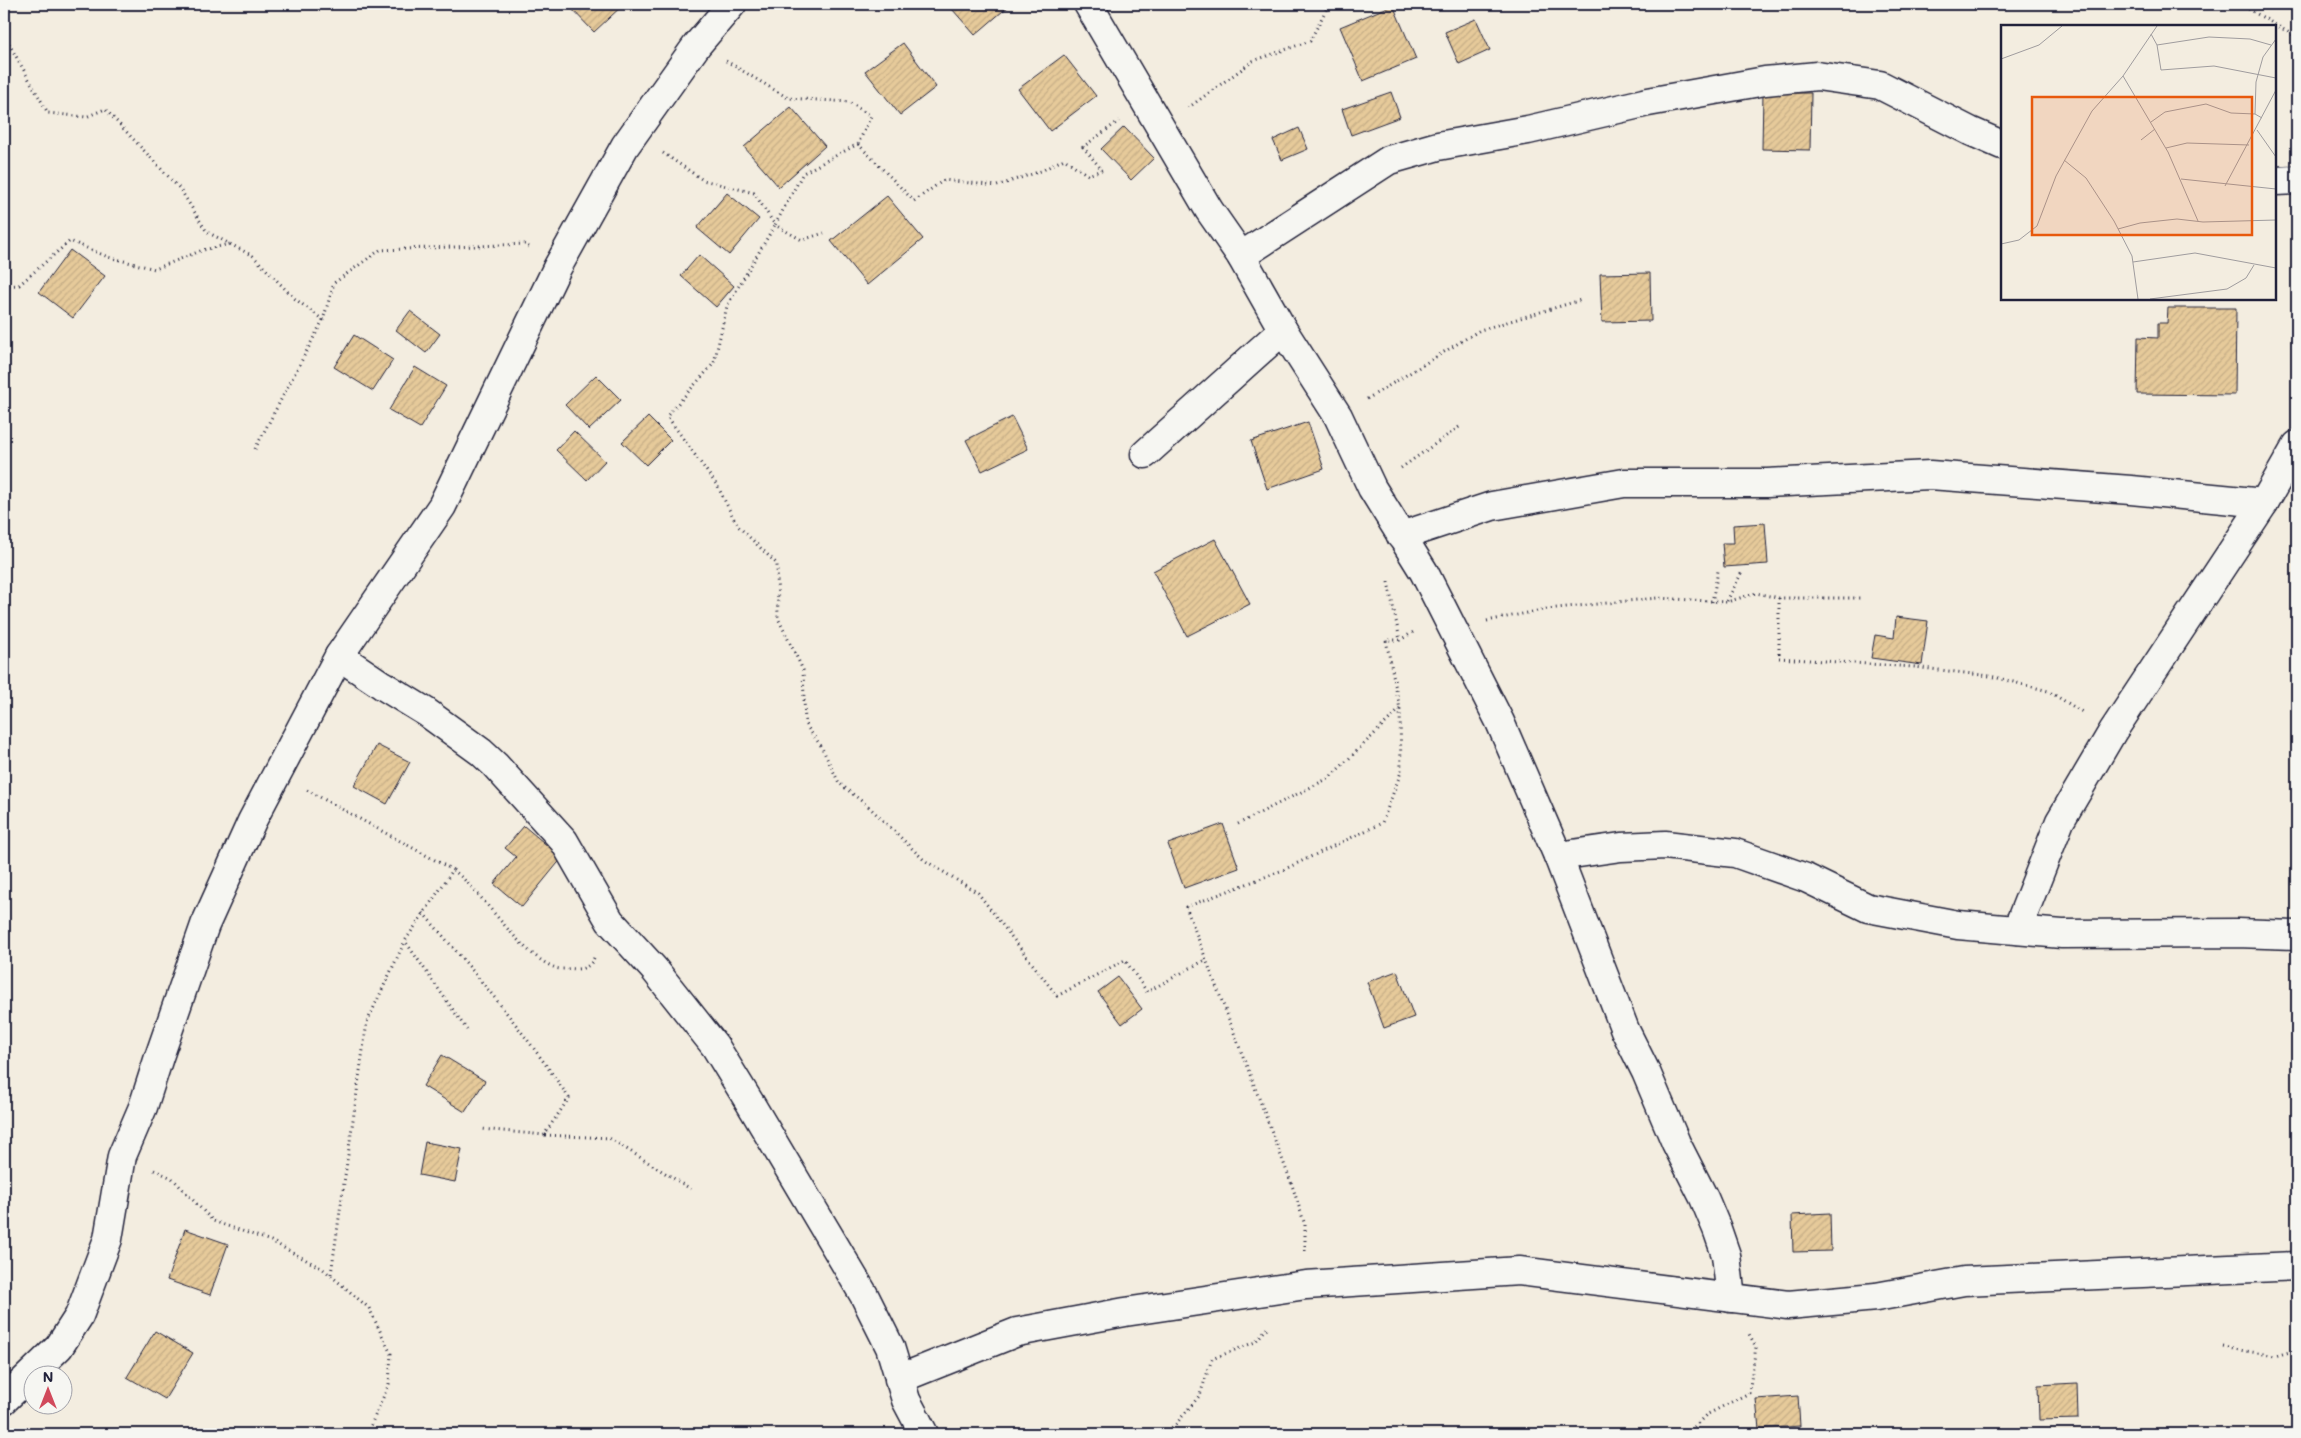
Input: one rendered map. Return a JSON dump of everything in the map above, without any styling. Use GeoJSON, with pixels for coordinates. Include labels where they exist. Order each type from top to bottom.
{"type":"FeatureCollection","features":[{"type":"Feature","properties":{"kind":"street"},"geometry":{"type":"LineString","coordinates":[[4,1400],[59,1347],[79,1316],[108,1239],[122,1156],[143,1107],[205,925],[252,821],[339,656],[442,506],[558,268],[624,146],[697,45],[732,4]]}},
{"type":"Feature","properties":{"kind":"street"},"geometry":{"type":"LineString","coordinates":[[1088,4],[1209,210],[1241,256],[1283,330],[1338,416],[1372,488],[1424,572],[1500,722],[1558,856],[1625,1030],[1646,1072],[1676,1144],[1704,1198],[1717,1229],[1726,1255],[1731,1298]]}},
{"type":"Feature","properties":{"kind":"street"},"geometry":{"type":"LineString","coordinates":[[1241,256],[1389,160],[1438,146],[1528,130],[1648,102],[1765,81],[1817,76],[1880,85],[1970,131],[2001,144]]}},
{"type":"Feature","properties":{"kind":"street"},"geometry":{"type":"LineString","coordinates":[[2276,181],[2297,180]]}},
{"type":"Feature","properties":{"kind":"street"},"geometry":{"type":"LineString","coordinates":[[1145,454],[1283,330]]}},
{"type":"Feature","properties":{"kind":"street"},"geometry":{"type":"LineString","coordinates":[[2017,930],[2060,821],[2113,731],[2264,503],[2297,445]]}},
{"type":"Feature","properties":{"kind":"street"},"geometry":{"type":"LineString","coordinates":[[1401,536],[1492,506],[1624,484],[1767,484],[1930,475],[2132,490],[2264,503]]}},
{"type":"Feature","properties":{"kind":"street"},"geometry":{"type":"LineString","coordinates":[[339,656],[382,686],[426,712],[481,752],[496,765],[564,841],[610,920],[654,969],[715,1046],[745,1095],[864,1295],[890,1347],[906,1400],[924,1434]]}},
{"type":"Feature","properties":{"kind":"street"},"geometry":{"type":"LineString","coordinates":[[1558,856],[1665,845],[1735,853],[1806,878],[1868,908],[1958,925],[2062,934],[2237,933],[2297,935]]}},
{"type":"Feature","properties":{"kind":"street"},"geometry":{"type":"LineString","coordinates":[[899,1379],[1017,1332],[1125,1312],[1306,1285],[1519,1270],[1788,1305],[1876,1297],[1964,1281],[2297,1266]]}},
{"type":"Feature","properties":{"kind":"path"},"geometry":{"type":"LineString","coordinates":[[858,144],[914,201],[944,180],[997,186],[1041,171],[1064,159],[1088,175],[1102,170],[1083,148],[1120,120],[1156,137],[1161,128],[1253,61],[1310,41],[1329,4]]}},
{"type":"Feature","properties":{"kind":"path"},"geometry":{"type":"LineString","coordinates":[[2240,4],[2276,25]]}},
{"type":"Feature","properties":{"kind":"path"},"geometry":{"type":"LineString","coordinates":[[2276,25],[2293,35],[2297,32]]}},
{"type":"Feature","properties":{"kind":"path"},"geometry":{"type":"LineString","coordinates":[[4,35],[48,113],[86,117],[105,109],[180,189],[207,232],[253,256],[294,298],[323,320]]}},
{"type":"Feature","properties":{"kind":"path"},"geometry":{"type":"LineString","coordinates":[[697,45],[788,98],[850,102],[871,116],[858,144],[804,174],[727,306],[714,363],[667,416],[718,487],[737,525],[777,564],[778,618],[804,670],[805,724],[821,746],[839,783],[869,807],[924,860],[978,892],[1056,996],[1125,960],[1147,992],[1206,960]]}},
{"type":"Feature","properties":{"kind":"path"},"geometry":{"type":"LineString","coordinates":[[634,133],[703,180],[754,192],[775,225],[802,240],[824,233]]}},
{"type":"Feature","properties":{"kind":"path"},"geometry":{"type":"LineString","coordinates":[[4,286],[19,285],[70,242],[108,257],[156,269],[203,250],[230,244]]}},
{"type":"Feature","properties":{"kind":"path"},"geometry":{"type":"LineString","coordinates":[[255,448],[323,320],[334,283],[380,250],[526,244],[558,268]]}},
{"type":"Feature","properties":{"kind":"path"},"geometry":{"type":"LineString","coordinates":[[1338,416],[1480,330],[1581,300]]}},
{"type":"Feature","properties":{"kind":"path"},"geometry":{"type":"LineString","coordinates":[[1372,488],[1462,425]]}},
{"type":"Feature","properties":{"kind":"path"},"geometry":{"type":"LineString","coordinates":[[1712,602],[1718,570]]}},
{"type":"Feature","properties":{"kind":"path"},"geometry":{"type":"LineString","coordinates":[[1727,602],[1742,572]]}},
{"type":"Feature","properties":{"kind":"path"},"geometry":{"type":"LineString","coordinates":[[1164,1434],[1176,1424],[1200,1395],[1212,1359],[1255,1342],[1306,1285],[1305,1225],[1246,1058],[1186,906],[1283,870],[1382,823],[1401,772],[1400,709],[1386,640],[1400,640],[1422,627],[1434,624],[1452,628],[1547,609],[1657,598],[1727,602],[1756,593],[1779,598],[1860,598]]}},
{"type":"Feature","properties":{"kind":"path"},"geometry":{"type":"LineString","coordinates":[[1779,598],[1779,658],[1914,667],[1990,676],[2048,691],[2113,731]]}},
{"type":"Feature","properties":{"kind":"path"},"geometry":{"type":"LineString","coordinates":[[1238,824],[1329,778],[1400,709]]}},
{"type":"Feature","properties":{"kind":"path"},"geometry":{"type":"LineString","coordinates":[[278,774],[453,870],[469,882],[496,916],[532,952],[557,968],[584,969],[593,962],[599,940],[610,920]]}},
{"type":"Feature","properties":{"kind":"path"},"geometry":{"type":"LineString","coordinates":[[331,1274],[367,1022],[405,941],[453,870]]}},
{"type":"Feature","properties":{"kind":"path"},"geometry":{"type":"LineString","coordinates":[[423,913],[471,968],[536,1050],[569,1098],[544,1135]]}},
{"type":"Feature","properties":{"kind":"path"},"geometry":{"type":"LineString","coordinates":[[405,941],[467,1030]]}},
{"type":"Feature","properties":{"kind":"path"},"geometry":{"type":"LineString","coordinates":[[482,1129],[544,1135],[609,1138],[694,1191]]}},
{"type":"Feature","properties":{"kind":"path"},"geometry":{"type":"LineString","coordinates":[[122,1156],[172,1178],[213,1221],[271,1241],[331,1274],[369,1308],[391,1354],[389,1384],[367,1434]]}},
{"type":"Feature","properties":{"kind":"path"},"geometry":{"type":"LineString","coordinates":[[1687,1434],[1706,1415],[1749,1393],[1756,1347],[1731,1298]]}},
{"type":"Feature","properties":{"kind":"path"},"geometry":{"type":"LineString","coordinates":[[2223,1347],[2275,1356],[2297,1350]]}},
{"type":"Feature","properties":{"kind":"building"},"geometry":{"type":"Polygon","coordinates":[[[567,4],[624,4],[594,32],[567,4]]]}},
{"type":"Feature","properties":{"kind":"building"},"geometry":{"type":"Polygon","coordinates":[[[958,4],[1010,5],[975,35],[952,9],[958,4]]]}},
{"type":"Feature","properties":{"kind":"building"},"geometry":{"type":"Polygon","coordinates":[[[1393,5],[1416,59],[1363,81],[1340,27],[1393,5]]]}},
{"type":"Feature","properties":{"kind":"building"},"geometry":{"type":"Polygon","coordinates":[[[1476,19],[1490,50],[1459,64],[1445,32],[1476,19]]]}},
{"type":"Feature","properties":{"kind":"building"},"geometry":{"type":"Polygon","coordinates":[[[903,43],[936,87],[900,115],[865,71],[903,43]]]}},
{"type":"Feature","properties":{"kind":"building"},"geometry":{"type":"Polygon","coordinates":[[[1064,55],[1096,96],[1050,131],[1018,89],[1064,55]]]}},
{"type":"Feature","properties":{"kind":"building"},"geometry":{"type":"Polygon","coordinates":[[[1391,92],[1400,117],[1351,135],[1342,109],[1391,92]]]}},
{"type":"Feature","properties":{"kind":"building"},"geometry":{"type":"Polygon","coordinates":[[[1763,93],[1811,93],[1810,150],[1762,149],[1763,93]]]}},
{"type":"Feature","properties":{"kind":"building"},"geometry":{"type":"Polygon","coordinates":[[[791,107],[825,146],[779,187],[744,147],[791,107]]]}},
{"type":"Feature","properties":{"kind":"building"},"geometry":{"type":"Polygon","coordinates":[[[1124,127],[1154,158],[1131,180],[1101,149],[1124,127]]]}},
{"type":"Feature","properties":{"kind":"building"},"geometry":{"type":"Polygon","coordinates":[[[1299,128],[1308,149],[1282,160],[1273,140],[1299,128]]]}},
{"type":"Feature","properties":{"kind":"building"},"geometry":{"type":"Polygon","coordinates":[[[727,193],[759,219],[729,255],[697,228],[727,193]]]}},
{"type":"Feature","properties":{"kind":"building"},"geometry":{"type":"Polygon","coordinates":[[[887,196],[923,239],[867,285],[831,241],[887,196]]]}},
{"type":"Feature","properties":{"kind":"building"},"geometry":{"type":"Polygon","coordinates":[[[70,250],[105,276],[73,318],[39,292],[70,250]]]}},
{"type":"Feature","properties":{"kind":"building"},"geometry":{"type":"Polygon","coordinates":[[[699,255],[734,286],[716,307],[681,276],[699,255]]]}},
{"type":"Feature","properties":{"kind":"building"},"geometry":{"type":"Polygon","coordinates":[[[1650,273],[1651,321],[1602,322],[1600,274],[1650,273]]]}},
{"type":"Feature","properties":{"kind":"building"},"geometry":{"type":"Polygon","coordinates":[[[2168,308],[2236,308],[2235,395],[2137,394],[2138,337],[2158,338],[2158,323],[2167,323],[2168,308]]]}},
{"type":"Feature","properties":{"kind":"building"},"geometry":{"type":"Polygon","coordinates":[[[410,311],[440,334],[426,353],[396,330],[410,311]]]}},
{"type":"Feature","properties":{"kind":"building"},"geometry":{"type":"Polygon","coordinates":[[[354,335],[393,360],[373,391],[334,367],[354,335]]]}},
{"type":"Feature","properties":{"kind":"building"},"geometry":{"type":"Polygon","coordinates":[[[415,367],[446,386],[420,428],[389,410],[415,367]]]}},
{"type":"Feature","properties":{"kind":"building"},"geometry":{"type":"Polygon","coordinates":[[[596,375],[621,400],[589,430],[565,405],[596,375]]]}},
{"type":"Feature","properties":{"kind":"building"},"geometry":{"type":"Polygon","coordinates":[[[648,417],[671,440],[646,465],[622,442],[648,417]]]}},
{"type":"Feature","properties":{"kind":"building"},"geometry":{"type":"Polygon","coordinates":[[[1012,417],[1028,449],[982,471],[966,440],[1012,417]]]}},
{"type":"Feature","properties":{"kind":"building"},"geometry":{"type":"Polygon","coordinates":[[[1308,422],[1324,469],[1267,489],[1251,441],[1308,422]]]}},
{"type":"Feature","properties":{"kind":"building"},"geometry":{"type":"Polygon","coordinates":[[[574,431],[605,461],[587,480],[556,450],[574,431]]]}},
{"type":"Feature","properties":{"kind":"building"},"geometry":{"type":"Polygon","coordinates":[[[1765,523],[1768,564],[1724,567],[1722,543],[1734,543],[1733,525],[1765,523]]]}},
{"type":"Feature","properties":{"kind":"building"},"geometry":{"type":"Polygon","coordinates":[[[1215,539],[1250,604],[1187,636],[1153,571],[1215,539]]]}},
{"type":"Feature","properties":{"kind":"building"},"geometry":{"type":"Polygon","coordinates":[[[1896,617],[1928,621],[1922,665],[1871,658],[1875,635],[1894,638],[1896,617]]]}},
{"type":"Feature","properties":{"kind":"building"},"geometry":{"type":"Polygon","coordinates":[[[377,745],[410,762],[387,804],[354,786],[377,745]]]}},
{"type":"Feature","properties":{"kind":"building"},"geometry":{"type":"Polygon","coordinates":[[[1223,824],[1239,868],[1184,888],[1168,844],[1223,824]]]}},
{"type":"Feature","properties":{"kind":"building"},"geometry":{"type":"Polygon","coordinates":[[[524,826],[562,858],[522,907],[494,884],[516,857],[505,848],[524,826]]]}},
{"type":"Feature","properties":{"kind":"building"},"geometry":{"type":"Polygon","coordinates":[[[1397,971],[1414,1017],[1384,1028],[1367,982],[1397,971]]]}},
{"type":"Feature","properties":{"kind":"building"},"geometry":{"type":"Polygon","coordinates":[[[1118,977],[1142,1009],[1122,1024],[1098,992],[1118,977]]]}},
{"type":"Feature","properties":{"kind":"building"},"geometry":{"type":"Polygon","coordinates":[[[442,1055],[485,1081],[465,1112],[423,1086],[442,1055]]]}},
{"type":"Feature","properties":{"kind":"building"},"geometry":{"type":"Polygon","coordinates":[[[425,1142],[462,1149],[455,1182],[419,1175],[425,1142]]]}},
{"type":"Feature","properties":{"kind":"building"},"geometry":{"type":"Polygon","coordinates":[[[1830,1213],[1831,1251],[1793,1252],[1792,1215],[1830,1213]]]}},
{"type":"Feature","properties":{"kind":"building"},"geometry":{"type":"Polygon","coordinates":[[[185,1229],[228,1244],[210,1295],[167,1280],[185,1229]]]}},
{"type":"Feature","properties":{"kind":"building"},"geometry":{"type":"Polygon","coordinates":[[[155,1331],[193,1353],[165,1399],[127,1377],[155,1331]]]}},
{"type":"Feature","properties":{"kind":"building"},"geometry":{"type":"Polygon","coordinates":[[[2077,1383],[2078,1419],[2039,1420],[2038,1385],[2077,1383]]]}},
{"type":"Feature","properties":{"kind":"building"},"geometry":{"type":"Polygon","coordinates":[[[1798,1396],[1800,1426],[1759,1429],[1756,1399],[1798,1396]]]}}]}
